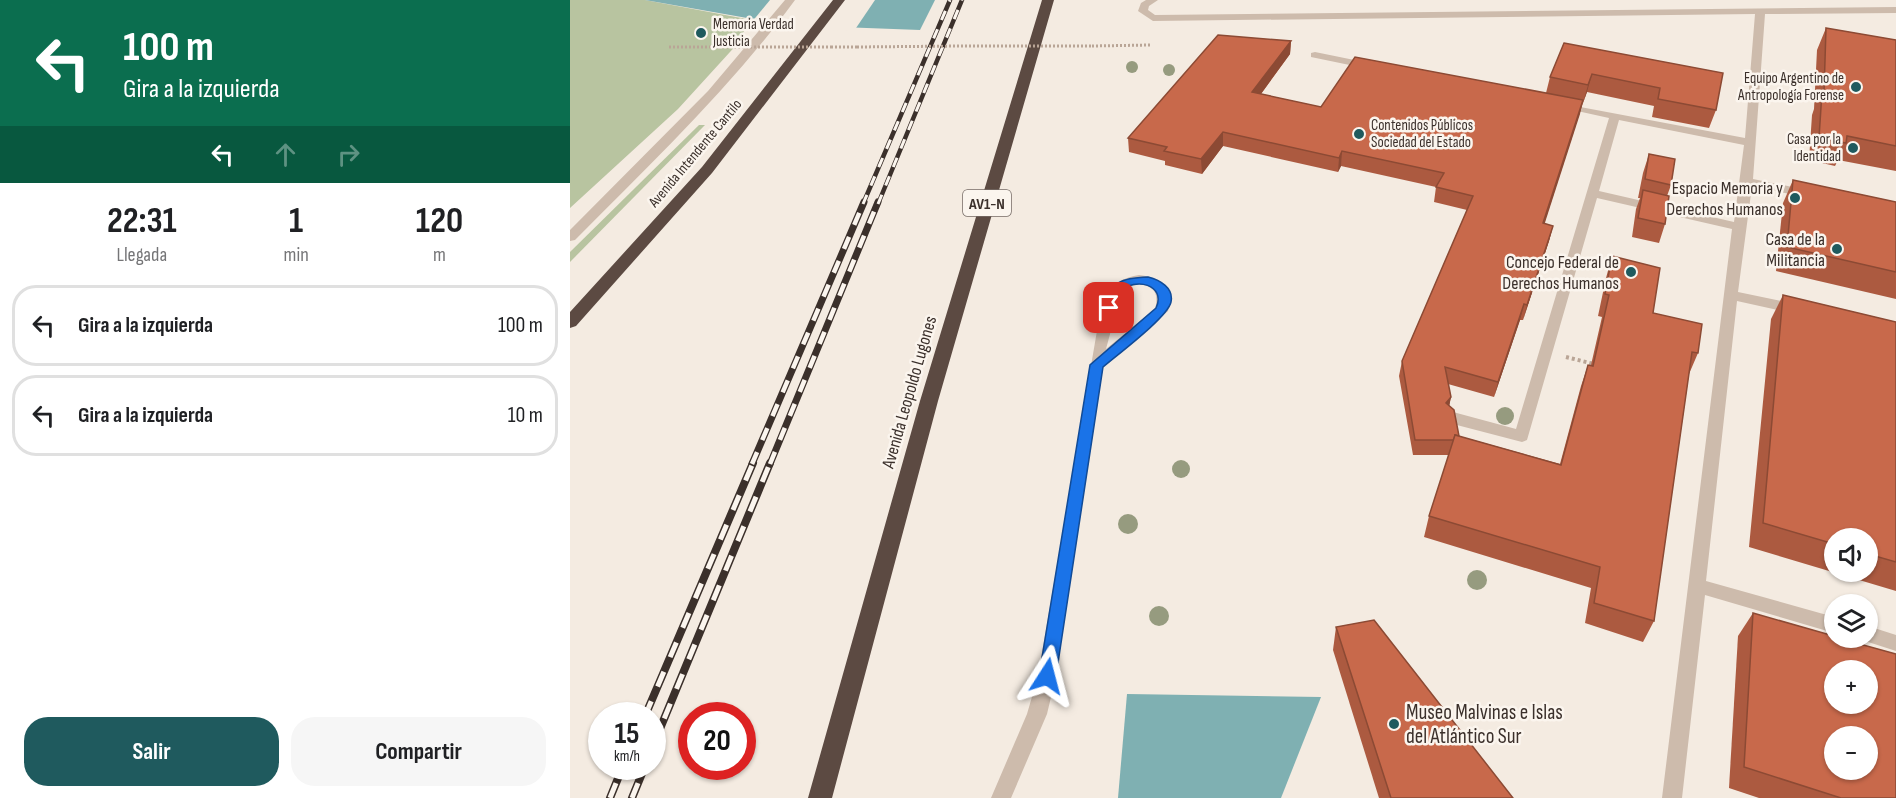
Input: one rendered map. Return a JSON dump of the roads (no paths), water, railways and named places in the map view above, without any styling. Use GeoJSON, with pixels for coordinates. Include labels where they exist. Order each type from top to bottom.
{"type":"FeatureCollection","features":[{"type":"Feature","properties":{"kind":"highway","name":"Avenida Intendente Cantilo"},"geometry":{"type":"LineString","coordinates":[[573,318],[707,170],[839,0]]}},
{"type":"Feature","properties":{"kind":"highway","name":"Avenida Leopoldo Lugones"},"geometry":{"type":"LineString","coordinates":[[820,798],[929,401],[1048,0]]}},
{"type":"Feature","properties":{"kind":"street","name":"Avenida Intendente Cantilo"},"geometry":{"type":"LineString","coordinates":[[570,237],[698,110],[771,26],[790,0]]}},
{"type":"Feature","properties":{"kind":"street"},"geometry":{"type":"LineString","coordinates":[[1153,0],[1144,5],[1143,11],[1153,18],[1896,10]]}},
{"type":"Feature","properties":{"kind":"street"},"geometry":{"type":"LineString","coordinates":[[1691,0],[1701,11]]}},
{"type":"Feature","properties":{"kind":"street"},"geometry":{"type":"LineString","coordinates":[[1672,798],[1695,585],[1739,227],[1747,181],[1761,26],[1760,10]]}},
{"type":"Feature","properties":{"kind":"street"},"geometry":{"type":"LineString","coordinates":[[1315,55],[1384,69]]}},
{"type":"Feature","properties":{"kind":"street"},"geometry":{"type":"LineString","coordinates":[[1546,101],[1751,142]]}},
{"type":"Feature","properties":{"kind":"street"},"geometry":{"type":"LineString","coordinates":[[1453,418],[1522,436],[1615,115]]}},
{"type":"Feature","properties":{"kind":"street"},"geometry":{"type":"LineString","coordinates":[[1747,181],[1816,195]]}},
{"type":"Feature","properties":{"kind":"street"},"geometry":{"type":"LineString","coordinates":[[1591,193],[1739,227]]}},
{"type":"Feature","properties":{"kind":"street"},"geometry":{"type":"LineString","coordinates":[[1001,798],[1037,714],[1047,676],[1097,365],[1109,308],[1116,290],[1129,281],[1148,281],[1160,285],[1165,293],[1166,301],[1161,310],[1097,365]]}},
{"type":"Feature","properties":{"kind":"street"},"geometry":{"type":"LineString","coordinates":[[1731,295],[1808,312]]}},
{"type":"Feature","properties":{"kind":"street"},"geometry":{"type":"LineString","coordinates":[[1695,585],[1824,622]]}},
{"type":"Feature","properties":{"kind":"street"},"geometry":{"type":"LineString","coordinates":[[1878,637],[1896,643]]}},
{"type":"Feature","properties":{"kind":"water"},"geometry":{"type":"Polygon","coordinates":[[[645,0],[935,0],[920,30],[787,25],[645,0]]]}},
{"type":"Feature","properties":{"kind":"water"},"geometry":{"type":"Polygon","coordinates":[[[1127,694],[1321,697],[1281,798],[1118,798],[1127,694]]]}},
{"type":"Feature","properties":{"kind":"railway"},"geometry":{"type":"LineString","coordinates":[[863,204],[950,0]]}},
{"type":"Feature","properties":{"kind":"railway"},"geometry":{"type":"LineString","coordinates":[[878,204],[962,0]]}},
{"type":"Feature","properties":{"kind":"railway"},"geometry":{"type":"LineString","coordinates":[[752,464],[864,202]]}},
{"type":"Feature","properties":{"kind":"railway"},"geometry":{"type":"LineString","coordinates":[[770,464],[878,202]]}},
{"type":"Feature","properties":{"kind":"railway"},"geometry":{"type":"LineString","coordinates":[[651,702],[753,463]]}},
{"type":"Feature","properties":{"kind":"railway"},"geometry":{"type":"LineString","coordinates":[[666,714],[770,463]]}},
{"type":"Feature","properties":{"kind":"railway"},"geometry":{"type":"LineString","coordinates":[[610,798],[617,780]]}},
{"type":"Feature","properties":{"kind":"railway"},"geometry":{"type":"LineString","coordinates":[[632,798],[639,780]]}},
{"type":"Feature","properties":{"kind":"place","name":"Memoria Verdad Justicia"},"geometry":{"type":"Point","coordinates":[701,33]}},
{"type":"Feature","properties":{"kind":"place","name":"Equipo Argentino de Antropología Forense"},"geometry":{"type":"Point","coordinates":[1856,87]}},
{"type":"Feature","properties":{"kind":"place","name":"Contenidos Públicos Sociedad del Estado"},"geometry":{"type":"Point","coordinates":[1359,134]}},
{"type":"Feature","properties":{"kind":"place","name":"Casa por la Identidad"},"geometry":{"type":"Point","coordinates":[1853,148]}},
{"type":"Feature","properties":{"kind":"place","name":"Espacio Memoria y Derechos Humanos"},"geometry":{"type":"Point","coordinates":[1795,198]}},
{"type":"Feature","properties":{"kind":"place","name":"Casa de la Militancia"},"geometry":{"type":"Point","coordinates":[1837,249]}},
{"type":"Feature","properties":{"kind":"place","name":"Concejo Federal de Derechos Humanos"},"geometry":{"type":"Point","coordinates":[1631,272]}},
{"type":"Feature","properties":{"kind":"place","name":"Museo Malvinas e Islas del Atlántico Sur"},"geometry":{"type":"Point","coordinates":[1394,724]}}]}
